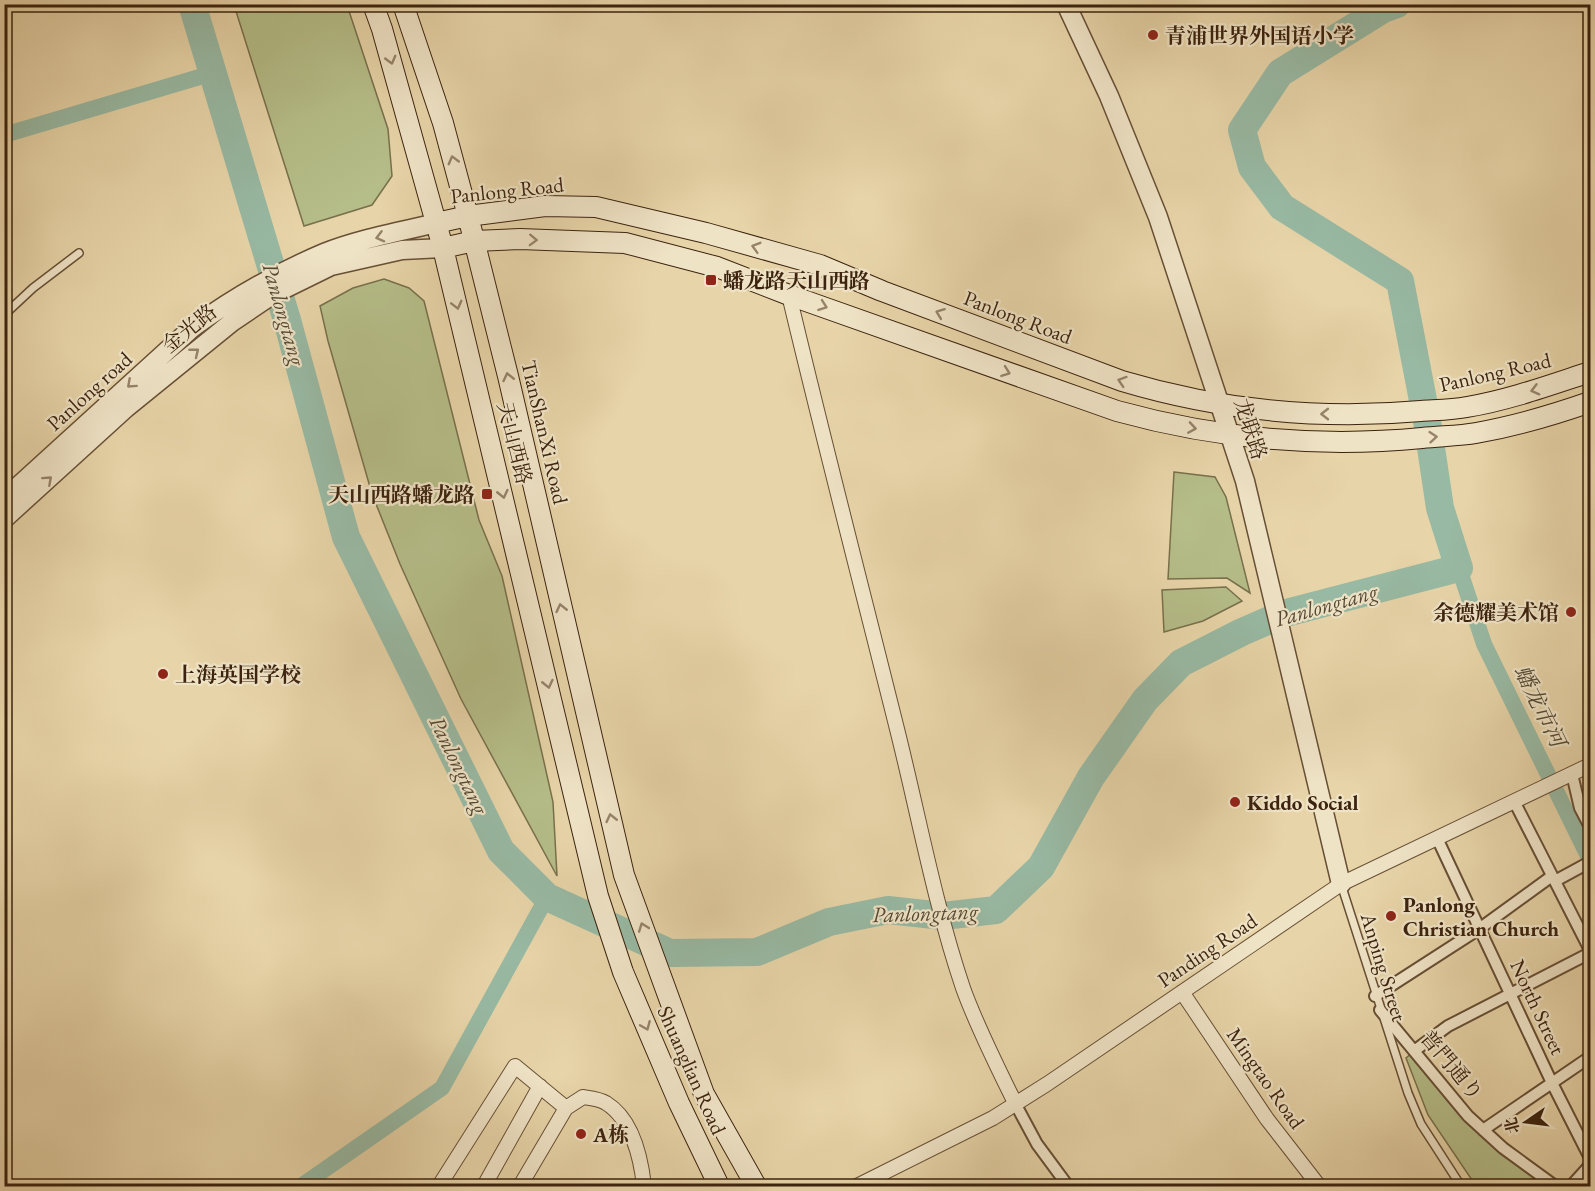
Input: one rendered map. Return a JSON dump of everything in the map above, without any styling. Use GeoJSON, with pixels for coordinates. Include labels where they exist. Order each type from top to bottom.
{"type":"FeatureCollection","features":[{"type":"Feature","properties":{"kind":"main road","name":"天山西路"},"geometry":{"type":"LineString","coordinates":[[373,4],[443,248],[598,896],[623,972]]}},
{"type":"Feature","properties":{"kind":"main road","name":"TianShanXi Road"},"geometry":{"type":"LineString","coordinates":[[403,4],[443,123],[468,216],[624,875],[705,1094],[756,1186]]}},
{"type":"Feature","properties":{"kind":"main road","name":"Panlong Road"},"geometry":{"type":"LineString","coordinates":[[436,223],[468,216],[544,206],[596,207],[706,233],[820,265],[882,291],[1122,381],[1220,405],[1312,414],[1384,414],[1467,407],[1538,389],[1590,372]]}},
{"type":"Feature","properties":{"kind":"main road"},"geometry":{"type":"LineString","coordinates":[[443,248],[474,242],[520,239],[624,243],[717,267],[789,295],[1117,411],[1163,424],[1230,434],[1302,442],[1391,441],[1475,433],[1553,415],[1590,402]]}},
{"type":"Feature","properties":{"kind":"main road","name":"Shuanglian Road"},"geometry":{"type":"LineString","coordinates":[[623,972],[679,1103],[719,1186]]}},
{"type":"Feature","properties":{"kind":"street","name":"龙联路"},"geometry":{"type":"LineString","coordinates":[[1066,4],[1109,96],[1158,217],[1245,481],[1341,884]]}},
{"type":"Feature","properties":{"kind":"street","name":"Panlong road"},"geometry":{"type":"LineString","coordinates":[[4,499],[192,328],[227,314],[262,282],[436,223]]}},
{"type":"Feature","properties":{"kind":"street"},"geometry":{"type":"LineString","coordinates":[[328,260],[402,250],[443,248]]}},
{"type":"Feature","properties":{"kind":"street"},"geometry":{"type":"LineString","coordinates":[[789,295],[902,747],[928,862],[956,964],[984,1037],[1015,1103],[1037,1144],[1068,1186]]}},
{"type":"Feature","properties":{"kind":"street","name":"金光路"},"geometry":{"type":"LineString","coordinates":[[4,519],[227,314]]}},
{"type":"Feature","properties":{"kind":"street","name":"Panding Road"},"geometry":{"type":"LineString","coordinates":[[857,1186],[993,1118],[1341,884],[1590,765]]}},
{"type":"Feature","properties":{"kind":"street"},"geometry":{"type":"LineString","coordinates":[[1572,774],[1580,808],[1590,827]]}},
{"type":"Feature","properties":{"kind":"street"},"geometry":{"type":"LineString","coordinates":[[1414,1051],[1448,1026],[1590,952],[1514,801]]}},
{"type":"Feature","properties":{"kind":"street","name":"North Street"},"geometry":{"type":"LineString","coordinates":[[1437,838],[1552,1083],[1590,1158]]}},
{"type":"Feature","properties":{"kind":"street"},"geometry":{"type":"LineString","coordinates":[[1376,996],[1553,879],[1590,862]]}},
{"type":"Feature","properties":{"kind":"street","name":"Mingtao Road"},"geometry":{"type":"LineString","coordinates":[[1182,992],[1267,1119],[1319,1186]]}},
{"type":"Feature","properties":{"kind":"street","name":"普門通り"},"geometry":{"type":"LineString","coordinates":[[1380,1010],[1468,1116],[1555,1186]]}},
{"type":"Feature","properties":{"kind":"street"},"geometry":{"type":"LineString","coordinates":[[1483,1130],[1590,1057]]}},
{"type":"Feature","properties":{"kind":"street"},"geometry":{"type":"LineString","coordinates":[[439,1186],[515,1066],[566,1108]]}},
{"type":"Feature","properties":{"kind":"street"},"geometry":{"type":"LineString","coordinates":[[484,1186],[540,1086]]}},
{"type":"Feature","properties":{"kind":"street"},"geometry":{"type":"LineString","coordinates":[[520,1186],[566,1108],[583,1097],[605,1102],[623,1118],[642,1163],[644,1186]]}},
{"type":"Feature","properties":{"kind":"street"},"geometry":{"type":"LineString","coordinates":[[1571,1186],[1590,1165]]}},
{"type":"Feature","properties":{"kind":"lane"},"geometry":{"type":"LineString","coordinates":[[4,315],[33,288],[80,253]]}},
{"type":"Feature","properties":{"kind":"lane","name":"Anping Street"},"geometry":{"type":"LineString","coordinates":[[1341,884],[1408,1093],[1421,1124],[1461,1186]]}},
{"type":"Feature","properties":{"kind":"green space"},"geometry":{"type":"Polygon","coordinates":[[[234,5],[347,5],[388,129],[392,176],[372,205],[304,226],[234,5]]]}},
{"type":"Feature","properties":{"kind":"green space"},"geometry":{"type":"Polygon","coordinates":[[[384,279],[409,288],[424,301],[479,520],[502,576],[553,802],[557,876],[461,699],[400,564],[372,494],[320,306],[353,288],[384,279]]]}},
{"type":"Feature","properties":{"kind":"green space"},"geometry":{"type":"Polygon","coordinates":[[[1174,472],[1215,477],[1226,497],[1250,593],[1227,578],[1168,579],[1174,472]]]}},
{"type":"Feature","properties":{"kind":"green space"},"geometry":{"type":"Polygon","coordinates":[[[1226,587],[1242,601],[1203,621],[1164,632],[1162,590],[1226,587]]]}},
{"type":"Feature","properties":{"kind":"green space"},"geometry":{"type":"Polygon","coordinates":[[[1412,1053],[1478,1131],[1545,1183],[1541,1186],[1476,1186],[1428,1115],[1406,1058],[1412,1053]]]}},
{"type":"Feature","properties":{"kind":"waterway","name":"Panlongtang"},"geometry":{"type":"LineString","coordinates":[[192,4],[287,320],[346,537],[501,851],[547,897],[670,953],[757,952],[829,922],[888,910],[943,916],[996,910],[1041,867],[1091,777],[1145,700],[1181,663],[1286,613],[1459,568],[1440,508],[1427,421],[1400,281],[1282,207],[1252,167],[1242,130],[1280,73],[1383,9],[1397,4]]}},
{"type":"Feature","properties":{"kind":"waterway"},"geometry":{"type":"LineString","coordinates":[[4,135],[213,73]]}},
{"type":"Feature","properties":{"kind":"waterway","name":"蟠龙市河"},"geometry":{"type":"LineString","coordinates":[[1459,568],[1484,644],[1590,860]]}},
{"type":"Feature","properties":{"kind":"waterway"},"geometry":{"type":"LineString","coordinates":[[301,1186],[442,1088],[547,897]]}},
{"type":"Feature","properties":{"kind":"place","name":"青浦世界外国语小学"},"geometry":{"type":"Point","coordinates":[1153,35]}},
{"type":"Feature","properties":{"kind":"place","name":"蟠龙路天山西路"},"geometry":{"type":"Point","coordinates":[711,280]}},
{"type":"Feature","properties":{"kind":"place","name":"天山西路蟠龙路"},"geometry":{"type":"Point","coordinates":[487,494]}},
{"type":"Feature","properties":{"kind":"place","name":"余德耀美术馆"},"geometry":{"type":"Point","coordinates":[1571,612]}},
{"type":"Feature","properties":{"kind":"place","name":"上海英国学校"},"geometry":{"type":"Point","coordinates":[163,674]}},
{"type":"Feature","properties":{"kind":"place","name":"Kiddo Social"},"geometry":{"type":"Point","coordinates":[1235,802]}},
{"type":"Feature","properties":{"kind":"place","name":"Panlong Christian Church"},"geometry":{"type":"Point","coordinates":[1391,916]}},
{"type":"Feature","properties":{"kind":"place","name":"A栋"},"geometry":{"type":"Point","coordinates":[581,1134]}}]}
